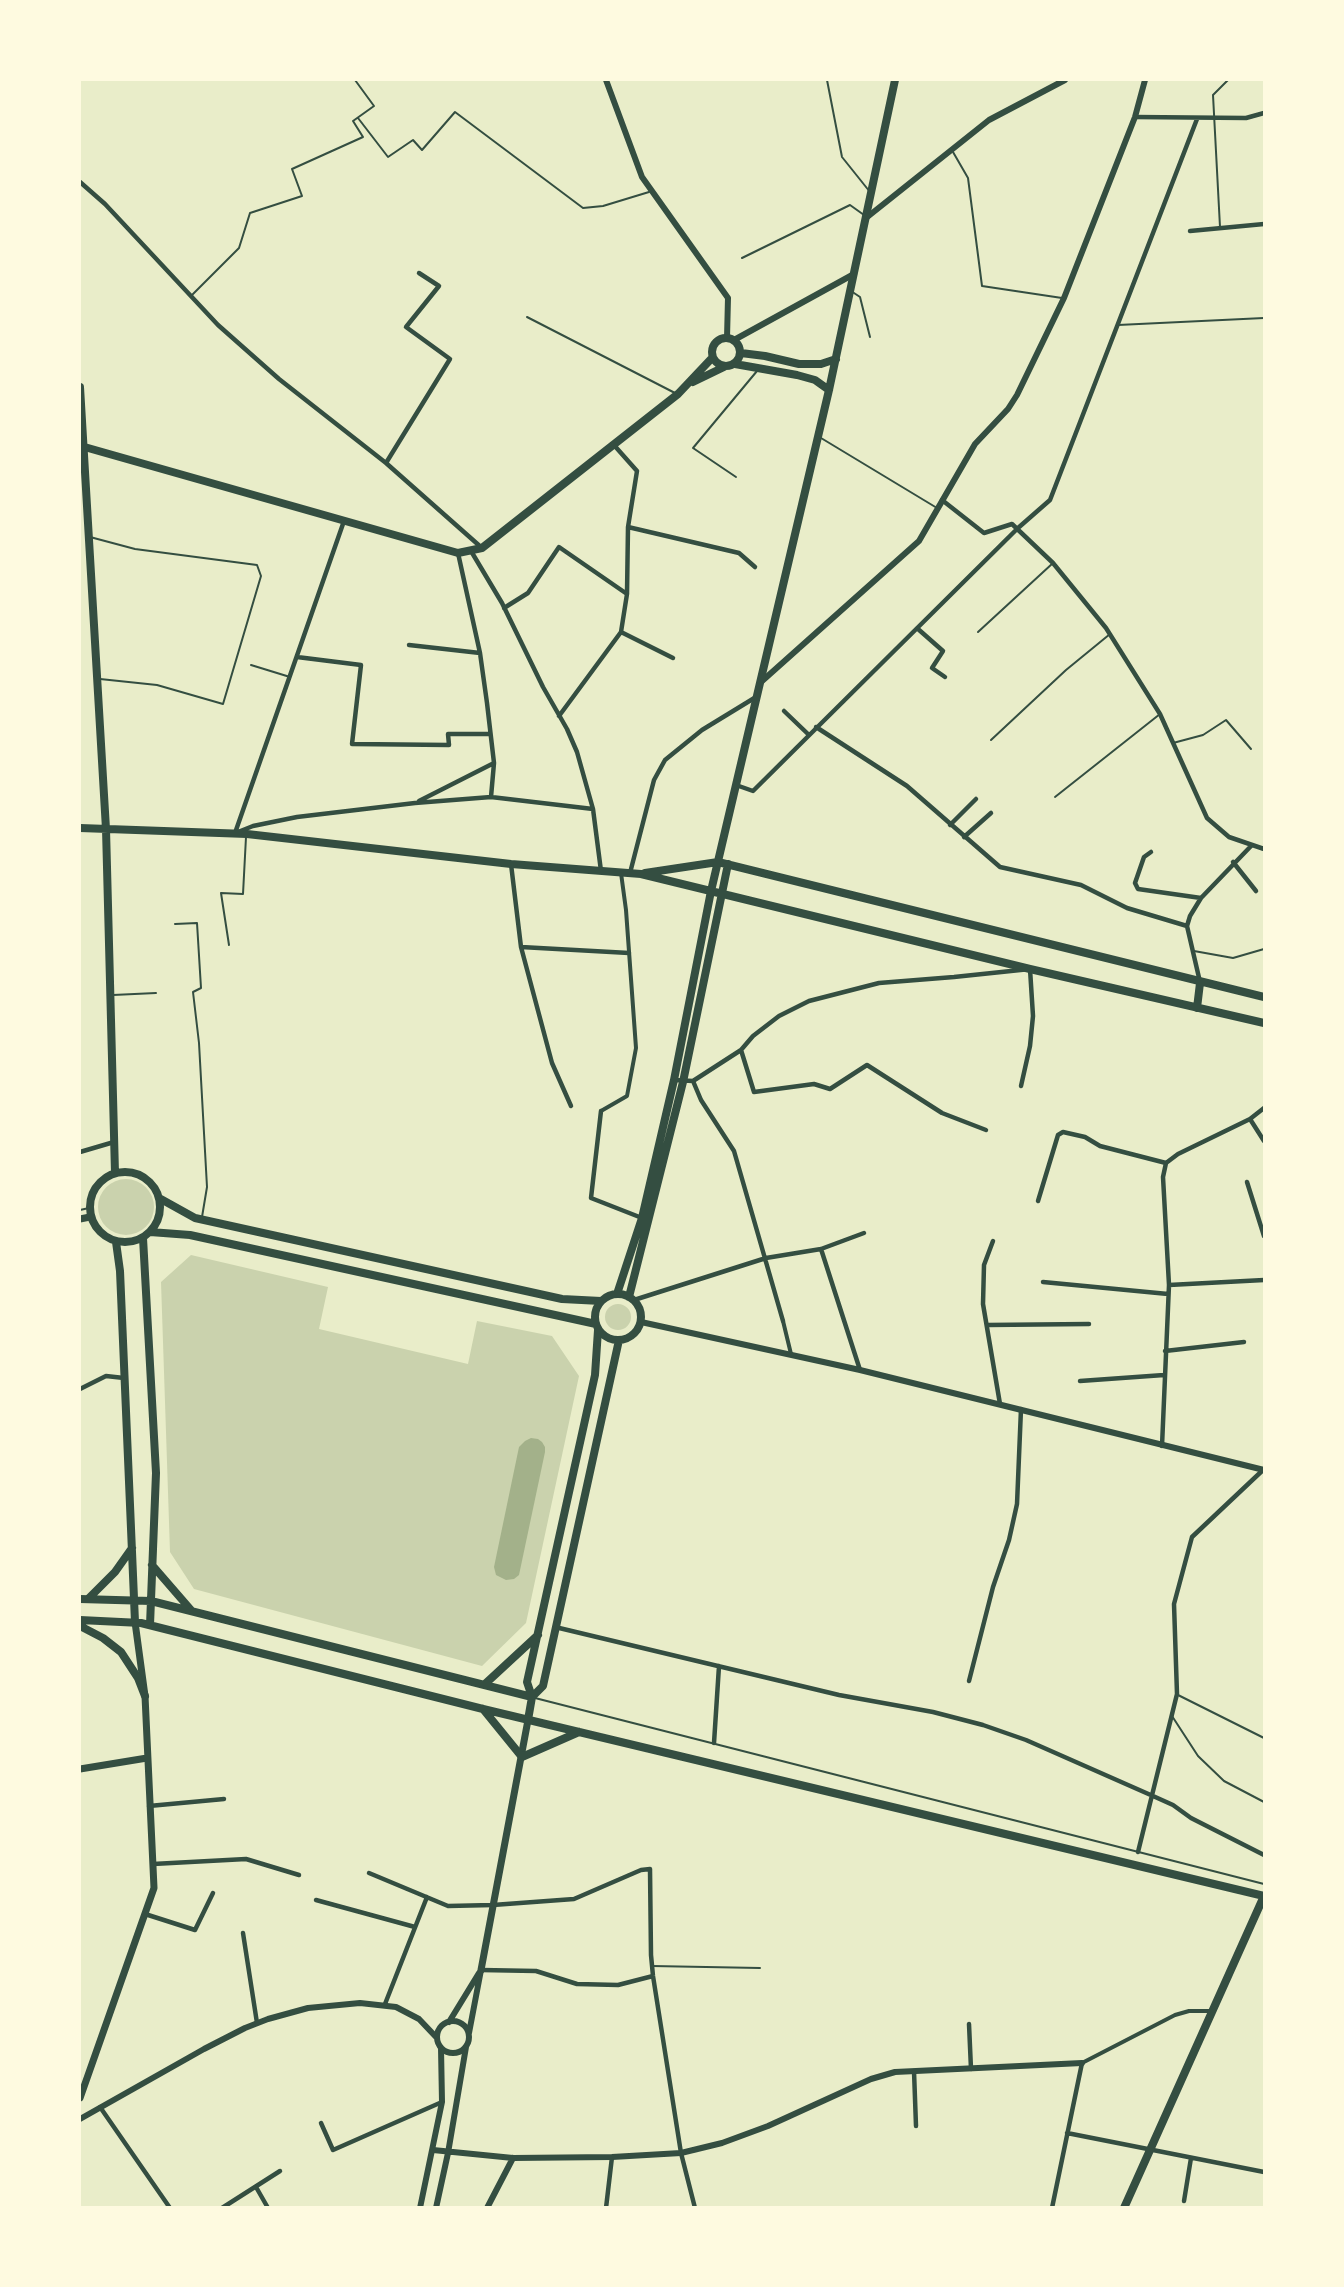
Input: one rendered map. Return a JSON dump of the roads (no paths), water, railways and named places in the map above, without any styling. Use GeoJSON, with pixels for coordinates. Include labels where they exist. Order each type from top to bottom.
{"type":"FeatureCollection","features":[{"type":"Feature","properties":{"kind":"main road"},"geometry":{"type":"LineString","coordinates":[[617,1294],[642,1218],[674,1080],[711,891],[819,437],[895,80]]}},
{"type":"Feature","properties":{"kind":"main road"},"geometry":{"type":"LineString","coordinates":[[724,367],[712,358],[714,344],[720,339],[731,339],[739,346],[741,353],[735,364]]}},
{"type":"Feature","properties":{"kind":"main road"},"geometry":{"type":"LineString","coordinates":[[741,353],[799,364],[821,364],[836,359]]}},
{"type":"Feature","properties":{"kind":"main road"},"geometry":{"type":"LineString","coordinates":[[82,446],[458,554],[482,548],[678,394],[712,358]]}},
{"type":"Feature","properties":{"kind":"main road"},"geometry":{"type":"LineString","coordinates":[[689,384],[735,364],[761,367],[815,380],[829,390]]}},
{"type":"Feature","properties":{"kind":"main road"},"geometry":{"type":"LineString","coordinates":[[80,387],[106,829],[115,1173]]}},
{"type":"Feature","properties":{"kind":"main road"},"geometry":{"type":"LineString","coordinates":[[80,828],[247,834],[511,864],[641,874],[1030,969],[1264,1023]]}},
{"type":"Feature","properties":{"kind":"main road"},"geometry":{"type":"LineString","coordinates":[[641,874],[718,862],[1264,997]]}},
{"type":"Feature","properties":{"kind":"main road"},"geometry":{"type":"LineString","coordinates":[[631,1298],[683,1082],[728,864]]}},
{"type":"Feature","properties":{"kind":"main road"},"geometry":{"type":"LineString","coordinates":[[1197,1008],[1200,982]]}},
{"type":"Feature","properties":{"kind":"main road"},"geometry":{"type":"LineString","coordinates":[[124,1172],[142,1177],[150,1182],[159,1198],[159,1216],[150,1232],[134,1242],[116,1242],[100,1233],[90,1217],[90,1198],[99,1182],[115,1173],[124,1172]]}},
{"type":"Feature","properties":{"kind":"main road"},"geometry":{"type":"LineString","coordinates":[[159,1198],[202,1219],[562,1299],[601,1301]]}},
{"type":"Feature","properties":{"kind":"main road"},"geometry":{"type":"LineString","coordinates":[[80,1219],[90,1217]]}},
{"type":"Feature","properties":{"kind":"main road"},"geometry":{"type":"LineString","coordinates":[[150,1232],[190,1235],[420,1285],[597,1327],[607,1338],[619,1340],[635,1333],[641,1322],[640,1310],[631,1298],[617,1294],[605,1297],[595,1312],[597,1327],[595,1376],[527,1682],[532,1697],[481,1970]]}},
{"type":"Feature","properties":{"kind":"main road"},"geometry":{"type":"LineString","coordinates":[[142,1238],[156,1473],[150,1625]]}},
{"type":"Feature","properties":{"kind":"main road"},"geometry":{"type":"LineString","coordinates":[[80,2094],[154,1888],[145,1696],[133,1600],[120,1272],[116,1242]]}},
{"type":"Feature","properties":{"kind":"main road"},"geometry":{"type":"LineString","coordinates":[[420,1285],[424,1269]]}},
{"type":"Feature","properties":{"kind":"main road"},"geometry":{"type":"LineString","coordinates":[[532,1697],[543,1686],[619,1340]]}},
{"type":"Feature","properties":{"kind":"main road"},"geometry":{"type":"LineString","coordinates":[[83,1599],[115,1572],[132,1548]]}},
{"type":"Feature","properties":{"kind":"main road"},"geometry":{"type":"LineString","coordinates":[[152,1565],[192,1611]]}},
{"type":"Feature","properties":{"kind":"main road"},"geometry":{"type":"LineString","coordinates":[[83,1599],[151,1601],[532,1697]]}},
{"type":"Feature","properties":{"kind":"main road"},"geometry":{"type":"LineString","coordinates":[[80,1619],[150,1625],[528,1720],[1264,1896],[1125,2208]]}},
{"type":"Feature","properties":{"kind":"main road"},"geometry":{"type":"LineString","coordinates":[[80,1626],[103,1638],[121,1652],[138,1678],[145,1696]]}},
{"type":"Feature","properties":{"kind":"main road"},"geometry":{"type":"LineString","coordinates":[[485,1684],[539,1634]]}},
{"type":"Feature","properties":{"kind":"main road"},"geometry":{"type":"LineString","coordinates":[[483,1709],[522,1757]]}},
{"type":"Feature","properties":{"kind":"main road"},"geometry":{"type":"LineString","coordinates":[[522,1757],[579,1732]]}},
{"type":"Feature","properties":{"kind":"main road"},"geometry":{"type":"LineString","coordinates":[[80,1769],[147,1758]]}},
{"type":"Feature","properties":{"kind":"street"},"geometry":{"type":"LineString","coordinates":[[606,80],[642,177],[728,298],[731,339],[855,273]]}},
{"type":"Feature","properties":{"kind":"street"},"geometry":{"type":"LineString","coordinates":[[867,218],[989,120],[1065,80]]}},
{"type":"Feature","properties":{"kind":"street"},"geometry":{"type":"LineString","coordinates":[[761,682],[919,541],[975,444],[1008,409],[1017,395],[1064,298],[1136,117],[1145,80]]}},
{"type":"Feature","properties":{"kind":"street"},"geometry":{"type":"LineString","coordinates":[[1136,117],[1246,118],[1264,112]]}},
{"type":"Feature","properties":{"kind":"street"},"geometry":{"type":"LineString","coordinates":[[736,785],[753,792],[1018,528],[1050,500],[1197,119]]}},
{"type":"Feature","properties":{"kind":"street"},"geometry":{"type":"LineString","coordinates":[[80,182],[105,204],[218,325],[279,379],[386,463],[482,548]]}},
{"type":"Feature","properties":{"kind":"street"},"geometry":{"type":"LineString","coordinates":[[1190,231],[1264,224]]}},
{"type":"Feature","properties":{"kind":"street"},"geometry":{"type":"LineString","coordinates":[[386,463],[450,359],[406,327],[439,286],[419,273]]}},
{"type":"Feature","properties":{"kind":"street"},"geometry":{"type":"LineString","coordinates":[[560,716],[621,632],[627,594],[628,527],[637,471],[613,444]]}},
{"type":"Feature","properties":{"kind":"street"},"geometry":{"type":"LineString","coordinates":[[942,500],[984,533],[1012,524],[1053,563],[1110,634],[1160,714],[1207,818],[1230,837],[1264,849]]}},
{"type":"Feature","properties":{"kind":"street"},"geometry":{"type":"LineString","coordinates":[[235,834],[344,521]]}},
{"type":"Feature","properties":{"kind":"street"},"geometry":{"type":"LineString","coordinates":[[628,527],[740,553],[755,567]]}},
{"type":"Feature","properties":{"kind":"street"},"geometry":{"type":"LineString","coordinates":[[504,608],[528,593],[560,547],[627,594]]}},
{"type":"Feature","properties":{"kind":"street"},"geometry":{"type":"LineString","coordinates":[[471,551],[504,608],[577,752],[593,809],[602,871]]}},
{"type":"Feature","properties":{"kind":"street"},"geometry":{"type":"LineString","coordinates":[[458,554],[480,653],[494,763],[491,797]]}},
{"type":"Feature","properties":{"kind":"street"},"geometry":{"type":"LineString","coordinates":[[918,629],[943,651],[932,668],[945,677]]}},
{"type":"Feature","properties":{"kind":"street"},"geometry":{"type":"LineString","coordinates":[[621,632],[674,658]]}},
{"type":"Feature","properties":{"kind":"street"},"geometry":{"type":"LineString","coordinates":[[409,645],[480,653]]}},
{"type":"Feature","properties":{"kind":"street"},"geometry":{"type":"LineString","coordinates":[[297,657],[361,665],[352,744],[449,745],[448,734],[490,734]]}},
{"type":"Feature","properties":{"kind":"street"},"geometry":{"type":"LineString","coordinates":[[630,873],[654,780],[665,760],[702,730],[758,695]]}},
{"type":"Feature","properties":{"kind":"street"},"geometry":{"type":"LineString","coordinates":[[784,711],[809,735]]}},
{"type":"Feature","properties":{"kind":"street"},"geometry":{"type":"LineString","coordinates":[[816,727],[907,786],[1000,867],[1080,885],[1127,909],[1187,926]]}},
{"type":"Feature","properties":{"kind":"street"},"geometry":{"type":"LineString","coordinates":[[415,803],[494,763]]}},
{"type":"Feature","properties":{"kind":"street"},"geometry":{"type":"LineString","coordinates":[[235,834],[253,826],[297,817],[415,803],[491,797],[593,809]]}},
{"type":"Feature","properties":{"kind":"street"},"geometry":{"type":"LineString","coordinates":[[950,825],[976,799]]}},
{"type":"Feature","properties":{"kind":"street"},"geometry":{"type":"LineString","coordinates":[[964,837],[991,813]]}},
{"type":"Feature","properties":{"kind":"street"},"geometry":{"type":"LineString","coordinates":[[1200,982],[1187,926],[1190,916],[1201,898],[1252,844]]}},
{"type":"Feature","properties":{"kind":"street"},"geometry":{"type":"LineString","coordinates":[[1151,852],[1144,857],[1135,883],[1138,889],[1201,898]]}},
{"type":"Feature","properties":{"kind":"street"},"geometry":{"type":"LineString","coordinates":[[1233,862],[1256,891]]}},
{"type":"Feature","properties":{"kind":"street"},"geometry":{"type":"LineString","coordinates":[[511,864],[521,946],[552,1062],[571,1106]]}},
{"type":"Feature","properties":{"kind":"street"},"geometry":{"type":"LineString","coordinates":[[621,872],[636,1048],[627,1096],[602,1111],[591,1198],[642,1218]]}},
{"type":"Feature","properties":{"kind":"street"},"geometry":{"type":"LineString","coordinates":[[521,946],[629,953]]}},
{"type":"Feature","properties":{"kind":"street"},"geometry":{"type":"LineString","coordinates":[[674,1080],[693,1081],[741,1050],[753,1036],[779,1016],[809,1001],[834,993],[879,982],[1030,969],[1033,1016],[1030,1046],[1021,1086]]}},
{"type":"Feature","properties":{"kind":"street"},"geometry":{"type":"LineString","coordinates":[[741,1050],[754,1092],[814,1084],[830,1089],[867,1065],[942,1113],[986,1130]]}},
{"type":"Feature","properties":{"kind":"street"},"geometry":{"type":"LineString","coordinates":[[693,1081],[701,1100],[734,1151],[766,1258],[790,1354]]}},
{"type":"Feature","properties":{"kind":"street"},"geometry":{"type":"LineString","coordinates":[[1162,1446],[1169,1285],[1163,1178],[1166,1163],[1178,1154],[1250,1119],[1264,1108]]}},
{"type":"Feature","properties":{"kind":"street"},"geometry":{"type":"LineString","coordinates":[[1250,1119],[1264,1141]]}},
{"type":"Feature","properties":{"kind":"street"},"geometry":{"type":"LineString","coordinates":[[1038,1201],[1058,1135],[1063,1132],[1085,1137],[1100,1146],[1166,1163]]}},
{"type":"Feature","properties":{"kind":"street"},"geometry":{"type":"LineString","coordinates":[[80,1152],[114,1142]]}},
{"type":"Feature","properties":{"kind":"street"},"geometry":{"type":"LineString","coordinates":[[1247,1182],[1264,1236]]}},
{"type":"Feature","properties":{"kind":"street"},"geometry":{"type":"LineString","coordinates":[[631,1298],[766,1258],[820,1249],[864,1233]]}},
{"type":"Feature","properties":{"kind":"street"},"geometry":{"type":"LineString","coordinates":[[993,1241],[984,1265],[983,1304],[1000,1404]]}},
{"type":"Feature","properties":{"kind":"street"},"geometry":{"type":"LineString","coordinates":[[820,1249],[860,1370]]}},
{"type":"Feature","properties":{"kind":"street"},"geometry":{"type":"LineString","coordinates":[[1169,1285],[1264,1280]]}},
{"type":"Feature","properties":{"kind":"street"},"geometry":{"type":"LineString","coordinates":[[1043,1282],[1168,1294]]}},
{"type":"Feature","properties":{"kind":"street"},"geometry":{"type":"LineString","coordinates":[[641,1322],[860,1370],[1162,1446],[1264,1469]]}},
{"type":"Feature","properties":{"kind":"street"},"geometry":{"type":"LineString","coordinates":[[987,1325],[1089,1324]]}},
{"type":"Feature","properties":{"kind":"street"},"geometry":{"type":"LineString","coordinates":[[1165,1351],[1244,1342]]}},
{"type":"Feature","properties":{"kind":"street"},"geometry":{"type":"LineString","coordinates":[[1080,1381],[1164,1375]]}},
{"type":"Feature","properties":{"kind":"street"},"geometry":{"type":"LineString","coordinates":[[80,1389],[106,1376],[124,1378]]}},
{"type":"Feature","properties":{"kind":"street"},"geometry":{"type":"LineString","coordinates":[[969,1681],[1017,1504],[1021,1409]]}},
{"type":"Feature","properties":{"kind":"street"},"geometry":{"type":"LineString","coordinates":[[1138,1852],[1177,1694],[1174,1604],[1192,1538],[1264,1469]]}},
{"type":"Feature","properties":{"kind":"street"},"geometry":{"type":"LineString","coordinates":[[555,1627],[839,1695],[933,1712],[983,1725],[1036,1744],[1173,1805],[1191,1818],[1264,1855]]}},
{"type":"Feature","properties":{"kind":"street"},"geometry":{"type":"LineString","coordinates":[[714,1743],[719,1666]]}},
{"type":"Feature","properties":{"kind":"street"},"geometry":{"type":"LineString","coordinates":[[149,1806],[224,1799]]}},
{"type":"Feature","properties":{"kind":"street"},"geometry":{"type":"LineString","coordinates":[[153,1864],[246,1859],[299,1875]]}},
{"type":"Feature","properties":{"kind":"street"},"geometry":{"type":"LineString","coordinates":[[369,1873],[448,1906],[574,1899],[641,1870],[650,1869],[653,1976],[681,2153],[695,2208]]}},
{"type":"Feature","properties":{"kind":"street"},"geometry":{"type":"LineString","coordinates":[[145,1914],[195,1930],[213,1893]]}},
{"type":"Feature","properties":{"kind":"street"},"geometry":{"type":"LineString","coordinates":[[385,2004],[427,1897]]}},
{"type":"Feature","properties":{"kind":"street"},"geometry":{"type":"LineString","coordinates":[[316,1900],[415,1927]]}},
{"type":"Feature","properties":{"kind":"street"},"geometry":{"type":"LineString","coordinates":[[243,1933],[257,2023]]}},
{"type":"Feature","properties":{"kind":"street"},"geometry":{"type":"LineString","coordinates":[[481,1970],[536,1971],[577,1984],[618,1985],[653,1976]]}},
{"type":"Feature","properties":{"kind":"street"},"geometry":{"type":"LineString","coordinates":[[437,2038],[440,2028],[448,2022],[481,1970]]}},
{"type":"Feature","properties":{"kind":"street"},"geometry":{"type":"LineString","coordinates":[[436,2208],[481,1970]]}},
{"type":"Feature","properties":{"kind":"street"},"geometry":{"type":"LineString","coordinates":[[80,2119],[204,2049],[257,2023],[325,2005],[385,2004],[419,2019],[437,2038],[441,2048],[442,2102],[420,2208]]}},
{"type":"Feature","properties":{"kind":"street"},"geometry":{"type":"LineString","coordinates":[[433,2150],[513,2158],[612,2157],[681,2153],[722,2143],[768,2126],[871,2079],[895,2072],[1082,2063],[1175,2015],[1189,2011],[1214,2010]]}},
{"type":"Feature","properties":{"kind":"street"},"geometry":{"type":"LineString","coordinates":[[448,2022],[459,2022],[469,2034]]}},
{"type":"Feature","properties":{"kind":"street"},"geometry":{"type":"LineString","coordinates":[[969,2024],[971,2068]]}},
{"type":"Feature","properties":{"kind":"street"},"geometry":{"type":"LineString","coordinates":[[441,2048],[454,2053],[466,2047]]}},
{"type":"Feature","properties":{"kind":"street"},"geometry":{"type":"LineString","coordinates":[[1052,2208],[1082,2063]]}},
{"type":"Feature","properties":{"kind":"street"},"geometry":{"type":"LineString","coordinates":[[914,2071],[916,2126]]}},
{"type":"Feature","properties":{"kind":"street"},"geometry":{"type":"LineString","coordinates":[[321,2123],[333,2150],[442,2102]]}},
{"type":"Feature","properties":{"kind":"street"},"geometry":{"type":"LineString","coordinates":[[100,2107],[170,2208]]}},
{"type":"Feature","properties":{"kind":"street"},"geometry":{"type":"LineString","coordinates":[[1067,2133],[1264,2172]]}},
{"type":"Feature","properties":{"kind":"street"},"geometry":{"type":"LineString","coordinates":[[606,2208],[612,2157]]}},
{"type":"Feature","properties":{"kind":"street"},"geometry":{"type":"LineString","coordinates":[[487,2208],[513,2158]]}},
{"type":"Feature","properties":{"kind":"street"},"geometry":{"type":"LineString","coordinates":[[1184,2201],[1191,2158]]}},
{"type":"Feature","properties":{"kind":"street"},"geometry":{"type":"LineString","coordinates":[[222,2208],[280,2172]]}},
{"type":"Feature","properties":{"kind":"street"},"geometry":{"type":"LineString","coordinates":[[256,2187],[268,2208]]}},
{"type":"Feature","properties":{"kind":"lane"},"geometry":{"type":"LineString","coordinates":[[191,296],[239,248],[250,213],[302,196],[292,169],[363,137],[353,121],[374,106],[355,80]]}},
{"type":"Feature","properties":{"kind":"lane"},"geometry":{"type":"LineString","coordinates":[[827,80],[842,158],[872,194]]}},
{"type":"Feature","properties":{"kind":"lane"},"geometry":{"type":"LineString","coordinates":[[1220,227],[1213,95],[1228,80]]}},
{"type":"Feature","properties":{"kind":"lane"},"geometry":{"type":"LineString","coordinates":[[358,118],[388,157],[413,140],[422,150],[455,112],[584,208],[603,206],[652,191]]}},
{"type":"Feature","properties":{"kind":"lane"},"geometry":{"type":"LineString","coordinates":[[951,150],[968,178],[982,286],[1064,298]]}},
{"type":"Feature","properties":{"kind":"lane"},"geometry":{"type":"LineString","coordinates":[[742,258],[849,205],[867,218]]}},
{"type":"Feature","properties":{"kind":"lane"},"geometry":{"type":"LineString","coordinates":[[851,291],[860,297],[870,337]]}},
{"type":"Feature","properties":{"kind":"lane"},"geometry":{"type":"LineString","coordinates":[[527,317],[678,394]]}},
{"type":"Feature","properties":{"kind":"lane"},"geometry":{"type":"LineString","coordinates":[[1117,325],[1264,318]]}},
{"type":"Feature","properties":{"kind":"lane"},"geometry":{"type":"LineString","coordinates":[[736,477],[693,448],[761,367]]}},
{"type":"Feature","properties":{"kind":"lane"},"geometry":{"type":"LineString","coordinates":[[819,437],[938,508]]}},
{"type":"Feature","properties":{"kind":"lane"},"geometry":{"type":"LineString","coordinates":[[89,537],[135,549],[257,565],[261,576],[223,704],[158,685],[98,679]]}},
{"type":"Feature","properties":{"kind":"lane"},"geometry":{"type":"LineString","coordinates":[[978,632],[1053,563]]}},
{"type":"Feature","properties":{"kind":"lane"},"geometry":{"type":"LineString","coordinates":[[992,740],[1066,670],[1110,634]]}},
{"type":"Feature","properties":{"kind":"lane"},"geometry":{"type":"LineString","coordinates":[[251,665],[290,677]]}},
{"type":"Feature","properties":{"kind":"lane"},"geometry":{"type":"LineString","coordinates":[[1055,797],[1160,714]]}},
{"type":"Feature","properties":{"kind":"lane"},"geometry":{"type":"LineString","coordinates":[[1173,743],[1203,735],[1226,720],[1251,749]]}},
{"type":"Feature","properties":{"kind":"lane"},"geometry":{"type":"LineString","coordinates":[[229,945],[221,893],[243,894],[247,834]]}},
{"type":"Feature","properties":{"kind":"lane"},"geometry":{"type":"LineString","coordinates":[[175,924],[198,923],[201,988],[193,992],[199,1043],[207,1187],[202,1219]]}},
{"type":"Feature","properties":{"kind":"lane"},"geometry":{"type":"LineString","coordinates":[[1194,951],[1233,958],[1264,949]]}},
{"type":"Feature","properties":{"kind":"lane"},"geometry":{"type":"LineString","coordinates":[[111,995],[156,993]]}},
{"type":"Feature","properties":{"kind":"lane"},"geometry":{"type":"LineString","coordinates":[[80,1210],[89,1208]]}},
{"type":"Feature","properties":{"kind":"lane"},"geometry":{"type":"LineString","coordinates":[[1177,1694],[1264,1737]]}},
{"type":"Feature","properties":{"kind":"lane"},"geometry":{"type":"LineString","coordinates":[[532,1697],[1264,1884]]}},
{"type":"Feature","properties":{"kind":"lane"},"geometry":{"type":"LineString","coordinates":[[1172,1716],[1198,1756],[1224,1780],[1264,1802]]}},
{"type":"Feature","properties":{"kind":"lane"},"geometry":{"type":"LineString","coordinates":[[652,1966],[760,1968]]}}]}
